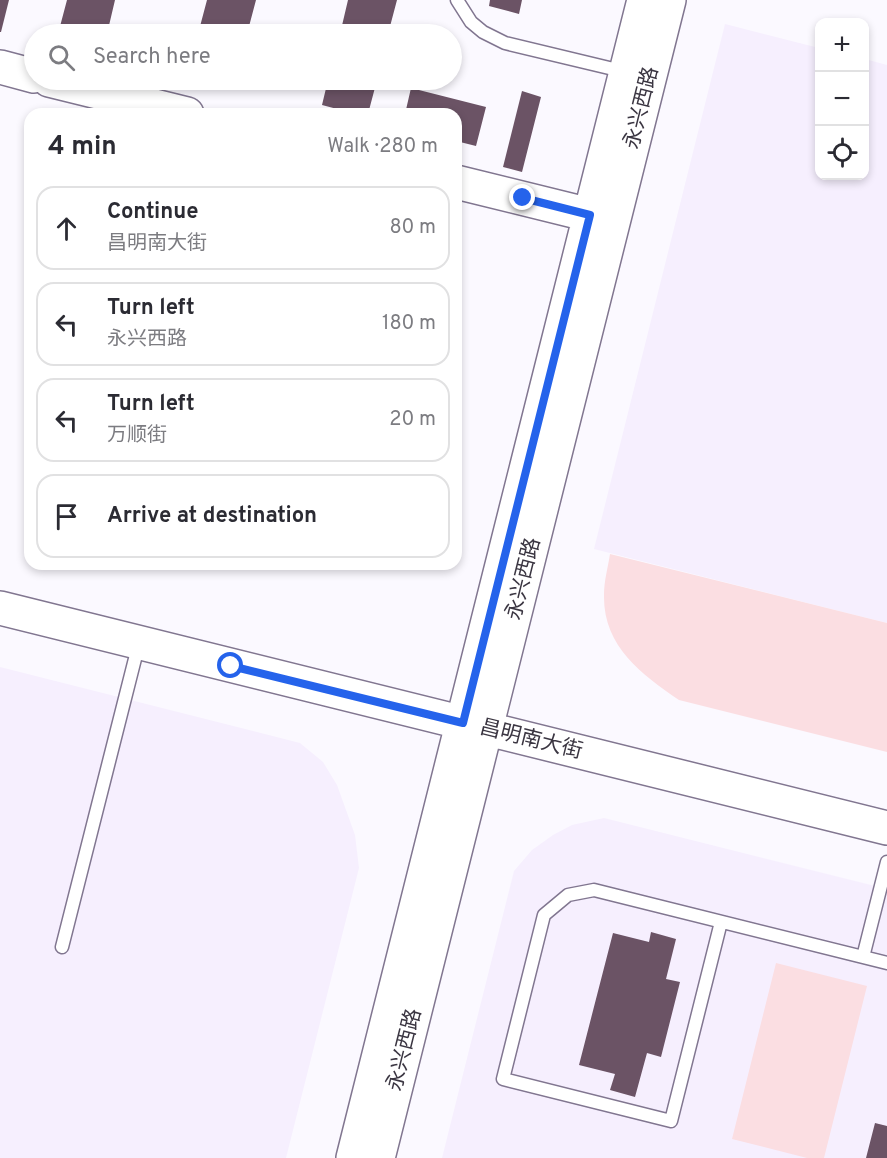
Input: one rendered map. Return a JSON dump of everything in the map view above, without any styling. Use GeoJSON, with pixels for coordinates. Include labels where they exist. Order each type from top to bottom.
{"type":"FeatureCollection","features":[{"type":"Feature","properties":{"kind":"main road","name":"永兴西路"},"geometry":{"type":"LineString","coordinates":[[378,1158],[590,215],[644,0]]}},
{"type":"Feature","properties":{"kind":"main road","name":"永兴西路"},"geometry":{"type":"LineString","coordinates":[[353,1158],[477,715],[669,0]]}},
{"type":"Feature","properties":{"kind":"main road"},"geometry":{"type":"LineString","coordinates":[[0,67],[24,73]]}},
{"type":"Feature","properties":{"kind":"main road"},"geometry":{"type":"LineString","coordinates":[[90,90],[163,108]]}},
{"type":"Feature","properties":{"kind":"main road"},"geometry":{"type":"LineString","coordinates":[[462,183],[590,215]]}},
{"type":"Feature","properties":{"kind":"main road","name":"昌明南大街"},"geometry":{"type":"LineString","coordinates":[[0,585],[887,828]]}},
{"type":"Feature","properties":{"kind":"main road","name":"昌明南大街"},"geometry":{"type":"LineString","coordinates":[[0,608],[139,643],[887,805]]}},
{"type":"Feature","properties":{"kind":"lane"},"geometry":{"type":"LineString","coordinates":[[457,0],[471,22],[504,44],[626,72]]}},
{"type":"Feature","properties":{"kind":"lane"},"geometry":{"type":"LineString","coordinates":[[62,947],[139,643]]}},
{"type":"Feature","properties":{"kind":"lane"},"geometry":{"type":"LineString","coordinates":[[863,957],[887,862]]}},
{"type":"Feature","properties":{"kind":"lane"},"geometry":{"type":"LineString","coordinates":[[721,922],[671,1121],[503,1079],[544,915],[568,895],[594,890],[887,963]]}},
{"type":"Feature","properties":{"kind":"shaded area"},"geometry":{"type":"Polygon","coordinates":[[[725,24],[815,47],[815,180],[869,180],[869,60],[887,65],[887,623],[594,549],[725,24]]]}},
{"type":"Feature","properties":{"kind":"shaded area"},"geometry":{"type":"Polygon","coordinates":[[[610,554],[887,623],[887,752],[679,700],[651,680],[627,657],[617,644],[610,629],[605,613],[604,595],[610,554]]]}},
{"type":"Feature","properties":{"kind":"shaded area"},"geometry":{"type":"Polygon","coordinates":[[[0,667],[300,743],[323,762],[337,785],[355,835],[359,868],[286,1158],[0,1158],[0,667]]]}},
{"type":"Feature","properties":{"kind":"shaded area"},"geometry":{"type":"Polygon","coordinates":[[[604,818],[887,889],[887,1158],[442,1158],[514,871],[532,850],[553,835],[572,825],[604,818]]]}},
{"type":"Feature","properties":{"kind":"shaded area"},"geometry":{"type":"Polygon","coordinates":[[[776,963],[867,986],[824,1158],[807,1158],[732,1139],[776,963]]]}},
{"type":"Feature","properties":{"kind":"building"},"geometry":{"type":"Polygon","coordinates":[[[0,0],[9,0],[1,32],[0,32],[0,0]]]}},
{"type":"Feature","properties":{"kind":"building"},"geometry":{"type":"Polygon","coordinates":[[[67,0],[115,0],[109,24],[61,24],[67,0]]]}},
{"type":"Feature","properties":{"kind":"building"},"geometry":{"type":"Polygon","coordinates":[[[207,0],[256,0],[250,24],[201,24],[207,0]]]}},
{"type":"Feature","properties":{"kind":"building"},"geometry":{"type":"Polygon","coordinates":[[[348,0],[397,0],[391,24],[342,24],[348,0]]]}},
{"type":"Feature","properties":{"kind":"building"},"geometry":{"type":"Polygon","coordinates":[[[490,0],[522,0],[519,14],[489,6],[490,0]]]}},
{"type":"Feature","properties":{"kind":"building"},"geometry":{"type":"Polygon","coordinates":[[[326,90],[374,90],[370,108],[333,108],[322,105],[326,90]]]}},
{"type":"Feature","properties":{"kind":"building"},"geometry":{"type":"Polygon","coordinates":[[[411,90],[419,90],[486,107],[476,146],[462,142],[462,108],[406,108],[411,90]]]}},
{"type":"Feature","properties":{"kind":"building"},"geometry":{"type":"Polygon","coordinates":[[[522,91],[541,97],[522,172],[503,167],[522,91]]]}},
{"type":"Feature","properties":{"kind":"building"},"geometry":{"type":"Polygon","coordinates":[[[651,932],[676,939],[666,979],[680,982],[661,1057],[647,1053],[635,1097],[610,1090],[615,1074],[579,1065],[613,933],[649,942],[651,932]]]}},
{"type":"Feature","properties":{"kind":"building"},"geometry":{"type":"Polygon","coordinates":[[[875,1123],[887,1126],[887,1158],[866,1158],[875,1123]]]}},
{"type":"Feature","properties":{"kind":"route"},"geometry":{"type":"LineString","coordinates":[[231,666],[463,723],[590,215],[523,198]]}}]}
